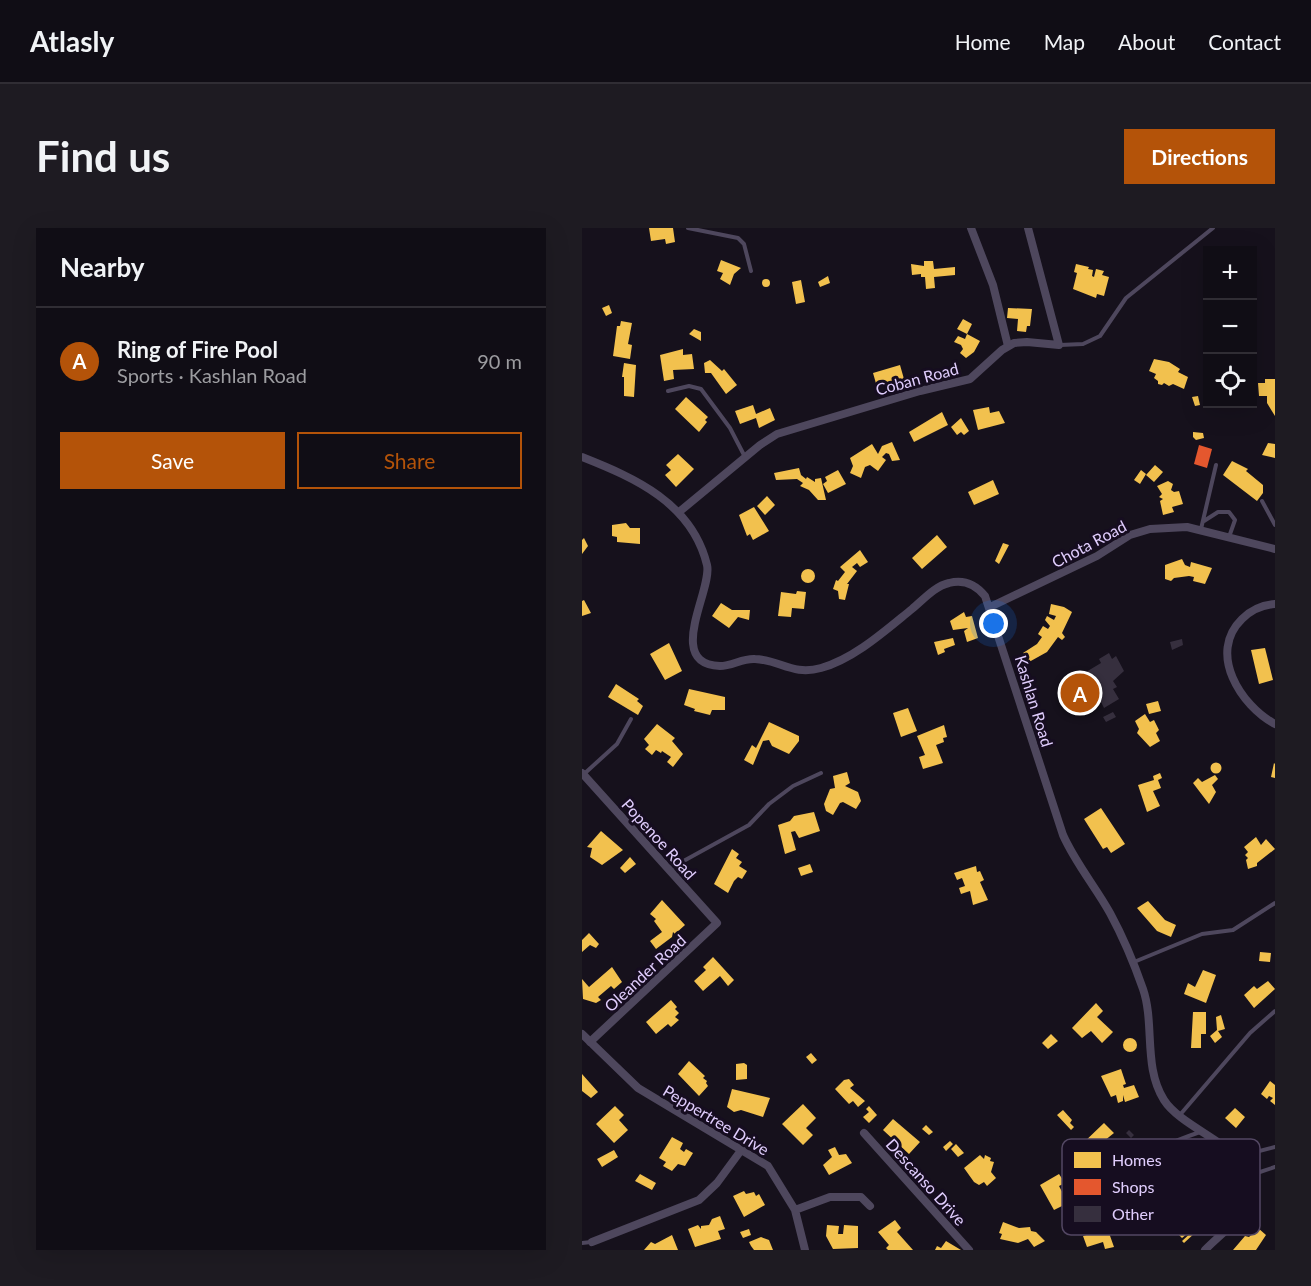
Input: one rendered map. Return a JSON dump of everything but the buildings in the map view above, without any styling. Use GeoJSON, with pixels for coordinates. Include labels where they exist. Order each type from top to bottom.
{"type":"FeatureCollection","features":[{"type":"Feature","properties":{"kind":"street"},"geometry":{"type":"LineString","coordinates":[[971,228],[993,285],[1008,346],[1021,342],[1059,345],[1028,229]]}},
{"type":"Feature","properties":{"kind":"street","name":"Coban Road"},"geometry":{"type":"LineString","coordinates":[[679,512],[768,439],[788,430],[920,391],[970,379],[1008,346]]}},
{"type":"Feature","properties":{"kind":"street","name":"Kashlan Road"},"geometry":{"type":"LineString","coordinates":[[582,457],[630,476],[654,491],[679,512],[700,547],[708,567],[708,579],[695,616],[692,638],[700,656],[713,665],[728,665],[751,659],[798,671],[828,666],[890,627],[947,583],[960,582],[973,585],[986,596],[1063,835],[1080,870],[1110,913],[1132,963],[1148,1010],[1155,1079],[1163,1099],[1178,1117],[1211,1139]]}},
{"type":"Feature","properties":{"kind":"street","name":"Chota Road"},"geometry":{"type":"LineString","coordinates":[[990,607],[1097,556],[1130,535],[1160,528],[1202,526],[1229,537],[1274,548]]}},
{"type":"Feature","properties":{"kind":"street"},"geometry":{"type":"LineString","coordinates":[[1275,604],[1258,608],[1240,620],[1232,633],[1227,652],[1233,677],[1249,704],[1275,724]]}},
{"type":"Feature","properties":{"kind":"street","name":"Popenoe Road"},"geometry":{"type":"LineString","coordinates":[[583,774],[717,923]]}},
{"type":"Feature","properties":{"kind":"street","name":"Oleander Road"},"geometry":{"type":"LineString","coordinates":[[590,1042],[717,923]]}},
{"type":"Feature","properties":{"kind":"street","name":"Peppertree Drive"},"geometry":{"type":"LineString","coordinates":[[582,1034],[638,1088],[689,1121],[742,1149],[768,1167],[795,1210],[805,1250]]}},
{"type":"Feature","properties":{"kind":"street","name":"Descanso Drive"},"geometry":{"type":"LineString","coordinates":[[864,1133],[969,1250]]}},
{"type":"Feature","properties":{"kind":"street"},"geometry":{"type":"LineString","coordinates":[[592,1242],[699,1200],[717,1183],[742,1149]]}},
{"type":"Feature","properties":{"kind":"street"},"geometry":{"type":"LineString","coordinates":[[795,1210],[830,1197],[861,1197],[870,1206]]}},
{"type":"Feature","properties":{"kind":"street"},"geometry":{"type":"LineString","coordinates":[[1205,1250],[1219,1235]]}},
{"type":"Feature","properties":{"kind":"lane"},"geometry":{"type":"LineString","coordinates":[[688,228],[738,238],[744,244],[751,271]]}},
{"type":"Feature","properties":{"kind":"lane"},"geometry":{"type":"LineString","coordinates":[[1059,345],[1083,344],[1100,336],[1126,298],[1213,228]]}},
{"type":"Feature","properties":{"kind":"lane"},"geometry":{"type":"LineString","coordinates":[[668,391],[689,386],[701,389],[730,428],[744,457]]}},
{"type":"Feature","properties":{"kind":"lane"},"geometry":{"type":"LineString","coordinates":[[1202,526],[1216,465]]}},
{"type":"Feature","properties":{"kind":"lane"},"geometry":{"type":"LineString","coordinates":[[1262,501],[1275,525]]}},
{"type":"Feature","properties":{"kind":"lane"},"geometry":{"type":"LineString","coordinates":[[1202,526],[1218,512],[1229,512],[1235,520],[1229,537]]}},
{"type":"Feature","properties":{"kind":"lane"},"geometry":{"type":"LineString","coordinates":[[583,774],[617,744],[631,719]]}},
{"type":"Feature","properties":{"kind":"lane"},"geometry":{"type":"LineString","coordinates":[[668,870],[742,830],[792,786],[821,772]]}},
{"type":"Feature","properties":{"kind":"lane"},"geometry":{"type":"LineString","coordinates":[[1132,963],[1202,934],[1233,930],[1275,903]]}},
{"type":"Feature","properties":{"kind":"lane"},"geometry":{"type":"LineString","coordinates":[[1178,1117],[1242,1042],[1275,1011]]}},
{"type":"Feature","properties":{"kind":"lane"},"geometry":{"type":"LineString","coordinates":[[1178,1139],[1201,1131]]}},
{"type":"Feature","properties":{"kind":"lane"},"geometry":{"type":"LineString","coordinates":[[1260,1151],[1275,1147]]}},
{"type":"Feature","properties":{"kind":"lane"},"geometry":{"type":"LineString","coordinates":[[1260,1172],[1275,1167]]}},
{"type":"Feature","properties":{"kind":"lane"},"geometry":{"type":"LineString","coordinates":[[582,1244],[592,1242]]}},
{"type":"Feature","properties":{"kind":"shaded area"},"geometry":{"type":"Polygon","coordinates":[[[1078,679],[1083,679],[1087,685],[1097,706],[1094,708],[1083,696],[1071,693],[1071,687],[1078,679]]]}},
{"type":"Feature","properties":{"kind":"place","name":"Ring of Fire Pool"},"geometry":{"type":"Point","coordinates":[1080,693]}}]}
